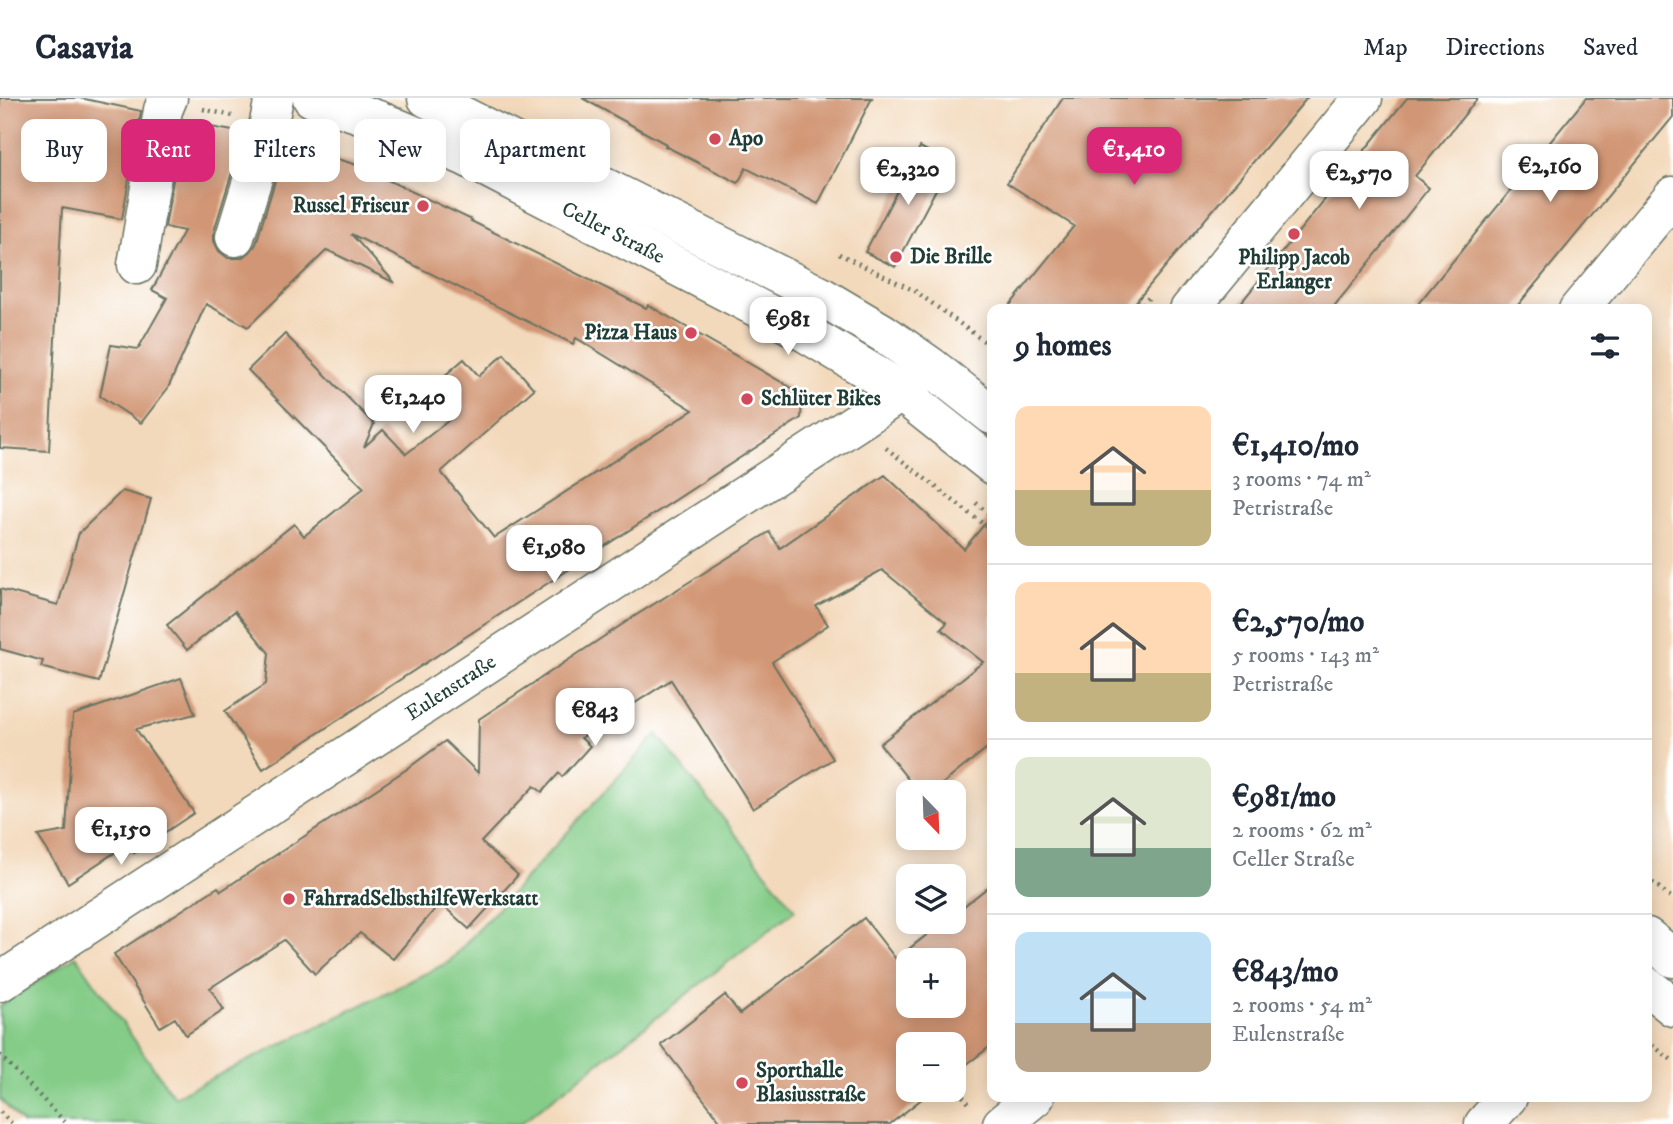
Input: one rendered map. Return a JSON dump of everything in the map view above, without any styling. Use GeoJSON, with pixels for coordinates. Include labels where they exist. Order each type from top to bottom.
{"type":"FeatureCollection","features":[{"type":"Feature","properties":{"kind":"street","name":"Celler Straße"},"geometry":{"type":"LineString","coordinates":[[312,98],[378,120],[464,156],[804,332],[901,392],[987,461]]}},
{"type":"Feature","properties":{"kind":"street","name":"Celler Straße"},"geometry":{"type":"LineString","coordinates":[[427,98],[819,295],[883,333],[987,411]]}},
{"type":"Feature","properties":{"kind":"street"},"geometry":{"type":"LineString","coordinates":[[1194,304],[1363,98]]}},
{"type":"Feature","properties":{"kind":"street"},"geometry":{"type":"LineString","coordinates":[[137,265],[167,99]]}},
{"type":"Feature","properties":{"kind":"street"},"geometry":{"type":"LineString","coordinates":[[235,237],[271,111]]}},
{"type":"Feature","properties":{"kind":"street"},"geometry":{"type":"LineString","coordinates":[[1583,304],[1673,196]]}},
{"type":"Feature","properties":{"kind":"street"},"geometry":{"type":"LineString","coordinates":[[901,392],[930,366]]}},
{"type":"Feature","properties":{"kind":"street","name":"Eulenstraße"},"geometry":{"type":"LineString","coordinates":[[0,982],[901,392]]}},
{"type":"Feature","properties":{"kind":"street"},"geometry":{"type":"LineString","coordinates":[[1652,941],[1673,958]]}},
{"type":"Feature","properties":{"kind":"street"},"geometry":{"type":"LineString","coordinates":[[1652,990],[1673,1007]]}},
{"type":"Feature","properties":{"kind":"street"},"geometry":{"type":"LineString","coordinates":[[1002,1124],[1029,1102]]}},
{"type":"Feature","properties":{"kind":"street"},"geometry":{"type":"LineString","coordinates":[[1484,1124],[1504,1102]]}},
{"type":"Feature","properties":{"kind":"path"},"geometry":{"type":"LineString","coordinates":[[167,99],[271,111]]}},
{"type":"Feature","properties":{"kind":"path"},"geometry":{"type":"LineString","coordinates":[[839,254],[915,291],[987,343]]}},
{"type":"Feature","properties":{"kind":"path"},"geometry":{"type":"LineString","coordinates":[[879,442],[987,527]]}},
{"type":"Feature","properties":{"kind":"path"},"geometry":{"type":"LineString","coordinates":[[1652,882],[1673,899]]}},
{"type":"Feature","properties":{"kind":"path"},"geometry":{"type":"LineString","coordinates":[[1652,1044],[1673,1061]]}},
{"type":"Feature","properties":{"kind":"path"},"geometry":{"type":"LineString","coordinates":[[0,1055],[67,1124]]}},
{"type":"Feature","properties":{"kind":"path"},"geometry":{"type":"LineString","coordinates":[[0,1112],[12,1124]]}},
{"type":"Feature","properties":{"kind":"green space"},"geometry":{"type":"Polygon","coordinates":[[[657,734],[795,910],[520,1124],[23,1124],[0,1099],[0,1006],[76,956],[174,1097],[449,962],[657,734]]]}},
{"type":"Feature","properties":{"kind":"building"},"geometry":{"type":"Polygon","coordinates":[[[0,98],[80,98],[141,111],[140,119],[121,119],[121,182],[129,182],[122,219],[62,208],[49,451],[0,448],[0,98]]]}},
{"type":"Feature","properties":{"kind":"building"},"geometry":{"type":"Polygon","coordinates":[[[582,98],[872,98],[818,204],[746,168],[738,183],[665,146],[666,144],[582,98]]]}},
{"type":"Feature","properties":{"kind":"building"},"geometry":{"type":"Polygon","coordinates":[[[1063,98],[1307,98],[1134,304],[1011,304],[1074,226],[1007,183],[1063,98]]]}},
{"type":"Feature","properties":{"kind":"building"},"geometry":{"type":"Polygon","coordinates":[[[1407,98],[1478,98],[1415,176],[1429,188],[1336,304],[1240,304],[1407,98]]]}},
{"type":"Feature","properties":{"kind":"building"},"geometry":{"type":"Polygon","coordinates":[[[1586,98],[1673,98],[1673,117],[1519,304],[1418,304],[1586,98]]]}},
{"type":"Feature","properties":{"kind":"building"},"geometry":{"type":"Polygon","coordinates":[[[215,128],[229,130],[229,182],[214,231],[214,241],[219,251],[228,258],[241,258],[256,244],[275,182],[340,182],[340,160],[354,164],[354,182],[392,182],[646,308],[648,305],[802,394],[801,418],[263,769],[225,711],[266,684],[269,653],[235,611],[187,650],[167,625],[294,524],[304,536],[364,488],[248,370],[285,334],[374,424],[364,447],[383,430],[406,454],[453,417],[428,390],[464,359],[479,376],[504,354],[534,389],[441,472],[494,538],[693,410],[576,338],[573,344],[351,234],[395,283],[327,250],[248,327],[206,304],[168,388],[141,423],[100,396],[111,345],[138,349],[167,298],[152,290],[184,231],[165,227],[173,182],[215,182],[215,128]]]}},
{"type":"Feature","properties":{"kind":"building"},"geometry":{"type":"Polygon","coordinates":[[[920,147],[950,163],[895,267],[865,252],[920,147]]]}},
{"type":"Feature","properties":{"kind":"building"},"geometry":{"type":"Polygon","coordinates":[[[885,475],[964,549],[987,521],[987,748],[947,780],[909,780],[880,744],[983,662],[941,629],[947,623],[882,570],[816,606],[828,625],[772,662],[833,759],[753,809],[671,680],[581,738],[590,746],[562,777],[559,773],[542,792],[534,786],[481,842],[518,875],[469,929],[440,903],[393,959],[360,933],[315,974],[284,940],[210,988],[224,1010],[186,1035],[175,1018],[160,1027],[114,954],[218,887],[221,891],[407,769],[445,741],[478,773],[479,719],[769,532],[780,548],[885,475]]]}},
{"type":"Feature","properties":{"kind":"building"},"geometry":{"type":"Polygon","coordinates":[[[122,491],[151,499],[99,682],[41,667],[43,661],[0,649],[0,589],[58,605],[79,533],[122,491]]]}},
{"type":"Feature","properties":{"kind":"building"},"geometry":{"type":"Polygon","coordinates":[[[181,678],[195,714],[136,729],[194,813],[134,853],[128,844],[68,883],[38,836],[66,831],[73,715],[181,678]]]}},
{"type":"Feature","properties":{"kind":"building"},"geometry":{"type":"Polygon","coordinates":[[[987,888],[987,1049],[966,1065],[966,1032],[896,1032],[896,1102],[918,1102],[890,1124],[723,1124],[661,1045],[725,995],[740,1014],[864,918],[896,959],[896,1018],[966,1018],[966,948],[910,948],[928,934],[966,934],[966,905],[987,888]]]}},
{"type":"Feature","properties":{"kind":"place","name":"Apo"},"geometry":{"type":"Point","coordinates":[715,139]}},
{"type":"Feature","properties":{"kind":"place","name":"Russel Friseur"},"geometry":{"type":"Point","coordinates":[423,206]}},
{"type":"Feature","properties":{"kind":"place","name":"Philipp Jacob Erlanger"},"geometry":{"type":"Point","coordinates":[1294,234]}},
{"type":"Feature","properties":{"kind":"place","name":"Die Brille"},"geometry":{"type":"Point","coordinates":[896,257]}},
{"type":"Feature","properties":{"kind":"place","name":"Pizza Haus"},"geometry":{"type":"Point","coordinates":[691,333]}},
{"type":"Feature","properties":{"kind":"place","name":"Schlüter Bikes"},"geometry":{"type":"Point","coordinates":[747,399]}},
{"type":"Feature","properties":{"kind":"place","name":"FahrradSelbsthilfeWerkstatt"},"geometry":{"type":"Point","coordinates":[289,899]}},
{"type":"Feature","properties":{"kind":"place","name":"Sporthalle Blasiusstraße"},"geometry":{"type":"Point","coordinates":[742,1083]}}]}
